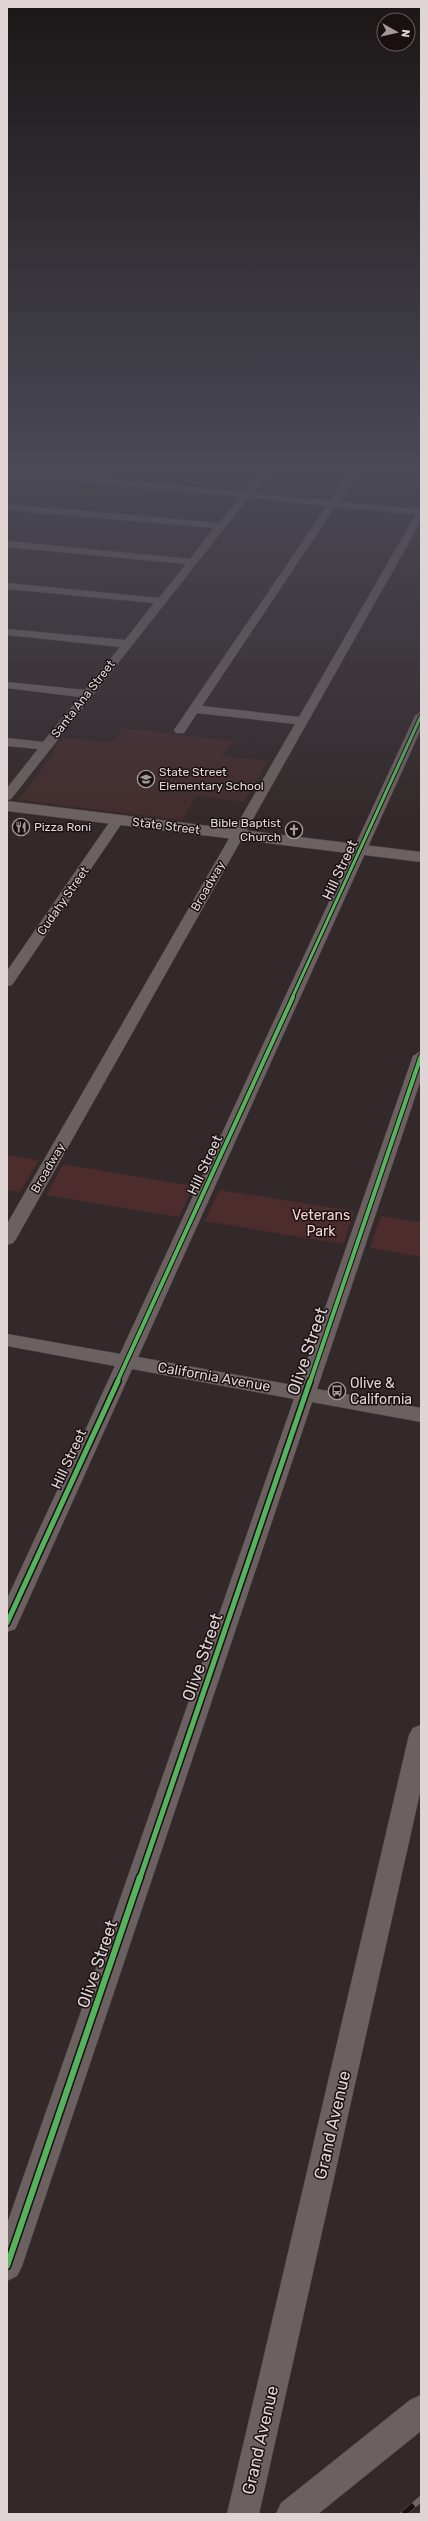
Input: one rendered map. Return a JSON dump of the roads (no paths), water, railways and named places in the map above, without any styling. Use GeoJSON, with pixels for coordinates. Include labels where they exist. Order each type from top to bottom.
{"type":"FeatureCollection","features":[{"type":"Feature","properties":{"kind":"main road","name":"State Street"},"geometry":{"type":"LineString","coordinates":[[7,806],[421,857]]}},
{"type":"Feature","properties":{"kind":"street"},"geometry":{"type":"LineString","coordinates":[[34,589],[162,601]]}},
{"type":"Feature","properties":{"kind":"street","name":"Santa Ana Street"},"geometry":{"type":"LineString","coordinates":[[7,796],[172,589]]}},
{"type":"Feature","properties":{"kind":"street"},"geometry":{"type":"LineString","coordinates":[[180,730],[275,589]]}},
{"type":"Feature","properties":{"kind":"street","name":"Broadway"},"geometry":{"type":"LineString","coordinates":[[7,1239],[378,589]]}},
{"type":"Feature","properties":{"kind":"street"},"geometry":{"type":"LineString","coordinates":[[7,632],[127,644]]}},
{"type":"Feature","properties":{"kind":"street"},"geometry":{"type":"LineString","coordinates":[[7,685],[87,694]]}},
{"type":"Feature","properties":{"kind":"street"},"geometry":{"type":"LineString","coordinates":[[194,708],[303,720]]}},
{"type":"Feature","properties":{"kind":"street","name":"Hill Street"},"geometry":{"type":"LineString","coordinates":[[7,1623],[421,716]]}},
{"type":"Feature","properties":{"kind":"street"},"geometry":{"type":"LineString","coordinates":[[7,742],[46,746]]}},
{"type":"Feature","properties":{"kind":"street","name":"Cudahy Street"},"geometry":{"type":"LineString","coordinates":[[7,982],[118,820]]}},
{"type":"Feature","properties":{"kind":"street","name":"Olive Street"},"geometry":{"type":"LineString","coordinates":[[7,2266],[421,1056]]}},
{"type":"Feature","properties":{"kind":"street","name":"California Avenue"},"geometry":{"type":"LineString","coordinates":[[7,1340],[421,1415]]}},
{"type":"Feature","properties":{"kind":"street","name":"Grand Avenue"},"geometry":{"type":"LineString","coordinates":[[243,2514],[421,1735]]}},
{"type":"Feature","properties":{"kind":"street"},"geometry":{"type":"LineString","coordinates":[[292,2514],[421,2410]]}},
{"type":"Feature","properties":{"kind":"railway"},"geometry":{"type":"LineString","coordinates":[[403,2514],[421,2499]]}},
{"type":"Feature","properties":{"kind":"place","name":"State Street Elementary School"},"geometry":{"type":"Point","coordinates":[146,779]}},
{"type":"Feature","properties":{"kind":"place","name":"Pizza Roni"},"geometry":{"type":"Point","coordinates":[21,827]}},
{"type":"Feature","properties":{"kind":"place","name":"Bible Baptist Church"},"geometry":{"type":"Point","coordinates":[294,830]}},
{"type":"Feature","properties":{"kind":"place","name":"Olive & California"},"geometry":{"type":"Point","coordinates":[337,1391]}},
{"type":"Feature","properties":{"kind":"park label","name":"Veterans Park"},"geometry":{"type":"Point","coordinates":[321,1224]}}]}
